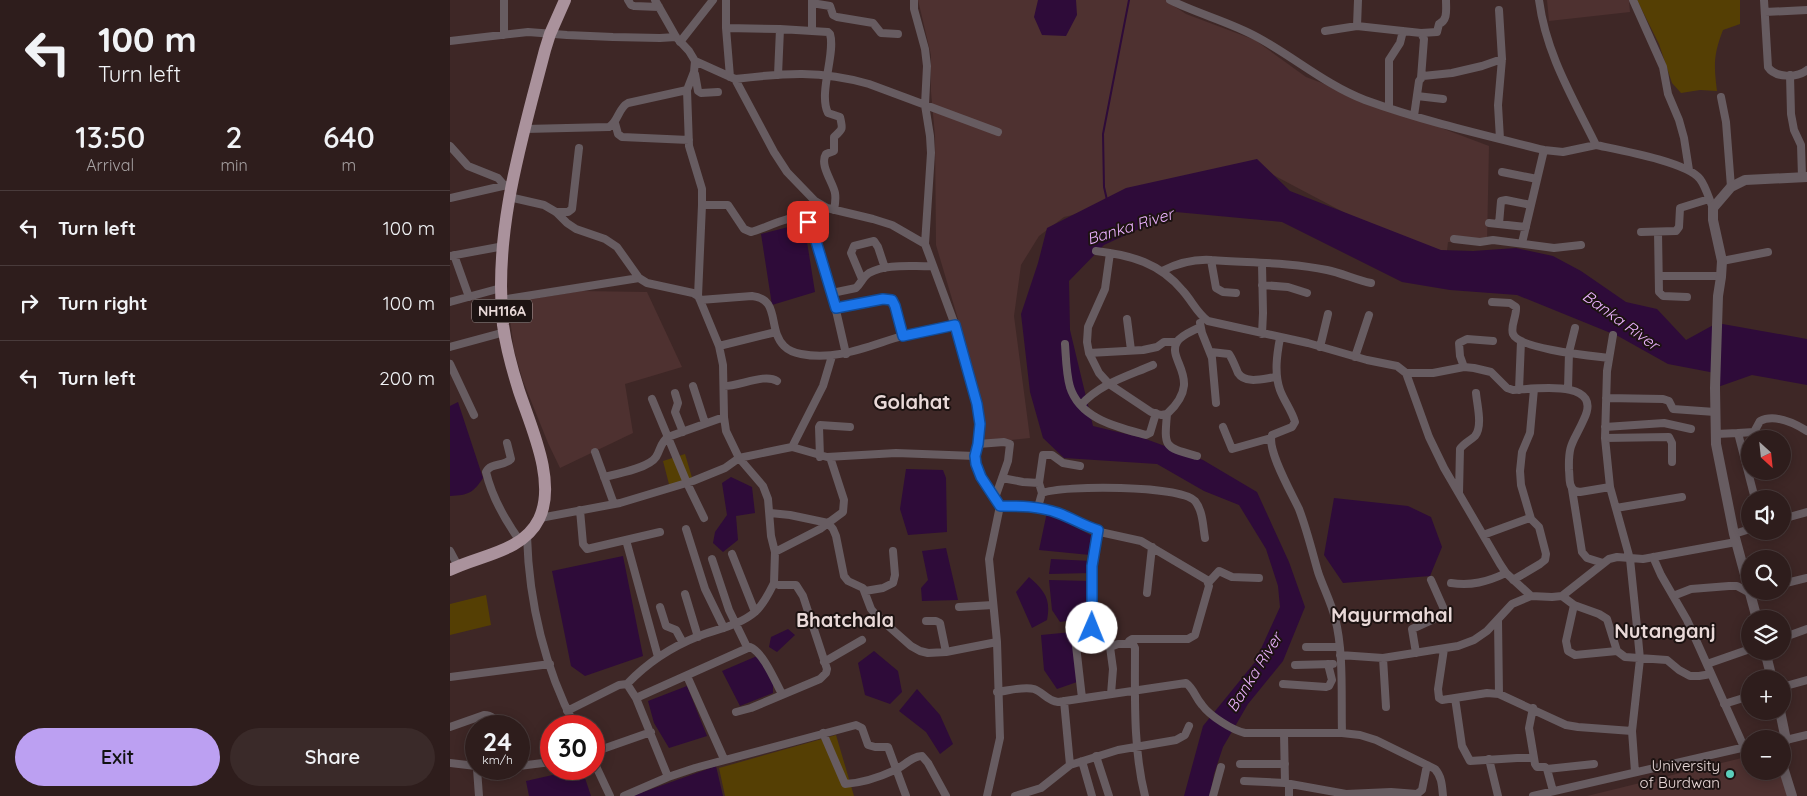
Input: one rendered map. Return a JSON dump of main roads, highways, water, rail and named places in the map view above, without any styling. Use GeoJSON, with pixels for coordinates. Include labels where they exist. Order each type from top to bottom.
{"type":"FeatureCollection","features":[{"type":"Feature","properties":{"kind":"highway","name":"NH116A"},"geometry":{"type":"LineString","coordinates":[[454,568],[502,550],[523,539],[540,518],[544,495],[541,458],[512,369],[505,332],[501,294],[508,189],[550,34],[565,0]]}},
{"type":"Feature","properties":{"kind":"water"},"geometry":{"type":"Polygon","coordinates":[[[1038,0],[1076,0],[1077,15],[1066,36],[1042,35],[1034,17],[1038,0]]]}},
{"type":"Feature","properties":{"kind":"water","name":"Banka River"},"geometry":{"type":"Polygon","coordinates":[[[1257,159],[1290,191],[1441,250],[1473,251],[1516,248],[1553,256],[1581,271],[1626,302],[1657,309],[1686,340],[1717,323],[1807,339],[1807,385],[1752,375],[1715,388],[1715,373],[1668,364],[1618,336],[1517,295],[1450,290],[1402,282],[1282,222],[1176,212],[1104,245],[1069,281],[1070,330],[1093,426],[1143,438],[1203,460],[1257,492],[1289,562],[1305,607],[1283,661],[1248,704],[1223,747],[1214,774],[1210,796],[1184,796],[1203,726],[1255,662],[1280,607],[1278,586],[1266,549],[1239,505],[1204,491],[1157,464],[1064,458],[1043,438],[1030,392],[1021,314],[1038,263],[1047,228],[1126,188],[1257,159]]]}},
{"type":"Feature","properties":{"kind":"water"},"geometry":{"type":"Polygon","coordinates":[[[804,223],[815,292],[772,305],[761,234],[804,223]]]}},
{"type":"Feature","properties":{"kind":"water"},"geometry":{"type":"Polygon","coordinates":[[[458,402],[483,478],[470,492],[450,496],[450,406],[458,402]]]}},
{"type":"Feature","properties":{"kind":"water"},"geometry":{"type":"Polygon","coordinates":[[[906,469],[943,470],[946,478],[947,532],[908,535],[900,509],[906,469]]]}},
{"type":"Feature","properties":{"kind":"water"},"geometry":{"type":"Polygon","coordinates":[[[731,477],[752,487],[755,513],[736,516],[738,540],[723,552],[713,543],[715,532],[727,515],[722,483],[731,477]]]}},
{"type":"Feature","properties":{"kind":"water"},"geometry":{"type":"Polygon","coordinates":[[[1334,498],[1408,506],[1431,517],[1442,547],[1430,576],[1343,583],[1324,555],[1334,498]]]}},
{"type":"Feature","properties":{"kind":"water"},"geometry":{"type":"Polygon","coordinates":[[[1047,512],[1096,538],[1090,555],[1039,550],[1047,512]]]}},
{"type":"Feature","properties":{"kind":"water"},"geometry":{"type":"Polygon","coordinates":[[[946,548],[958,600],[922,601],[921,588],[928,580],[922,551],[946,548]]]}},
{"type":"Feature","properties":{"kind":"water"},"geometry":{"type":"Polygon","coordinates":[[[623,556],[643,656],[585,676],[571,666],[552,571],[623,556]]]}},
{"type":"Feature","properties":{"kind":"water"},"geometry":{"type":"Polygon","coordinates":[[[1051,559],[1091,561],[1091,573],[1049,574],[1051,559]]]}},
{"type":"Feature","properties":{"kind":"water"},"geometry":{"type":"Polygon","coordinates":[[[1029,577],[1043,591],[1048,606],[1047,620],[1032,628],[1016,592],[1029,577]]]}},
{"type":"Feature","properties":{"kind":"water"},"geometry":{"type":"Polygon","coordinates":[[[1049,580],[1090,581],[1086,618],[1060,622],[1052,610],[1049,580]]]}},
{"type":"Feature","properties":{"kind":"water"},"geometry":{"type":"Polygon","coordinates":[[[788,629],[795,635],[777,652],[769,647],[771,637],[788,629]]]}},
{"type":"Feature","properties":{"kind":"water"},"geometry":{"type":"Polygon","coordinates":[[[1072,632],[1077,682],[1057,689],[1044,670],[1041,635],[1072,632]]]}},
{"type":"Feature","properties":{"kind":"water"},"geometry":{"type":"Polygon","coordinates":[[[874,651],[898,671],[902,692],[890,704],[865,695],[858,663],[874,651]]]}},
{"type":"Feature","properties":{"kind":"water"},"geometry":{"type":"Polygon","coordinates":[[[757,656],[773,680],[773,693],[740,706],[722,671],[757,656]]]}},
{"type":"Feature","properties":{"kind":"water"},"geometry":{"type":"Polygon","coordinates":[[[687,686],[707,736],[669,748],[654,723],[648,701],[687,686]]]}},
{"type":"Feature","properties":{"kind":"water"},"geometry":{"type":"Polygon","coordinates":[[[917,689],[940,715],[953,744],[940,754],[926,732],[899,711],[917,689]]]}},
{"type":"Feature","properties":{"kind":"water"},"geometry":{"type":"Polygon","coordinates":[[[716,766],[723,796],[632,796],[716,766]]]}},
{"type":"Feature","properties":{"kind":"water"},"geometry":{"type":"Polygon","coordinates":[[[540,778],[540,780],[586,780],[591,796],[529,796],[526,781],[540,778]]]}},
{"type":"Feature","properties":{"kind":"waterway"},"geometry":{"type":"LineString","coordinates":[[1107,200],[1104,187],[1103,134],[1129,0]]}},
{"type":"Feature","properties":{"kind":"place","name":"University of Burdwan"},"geometry":{"type":"Point","coordinates":[1730,774]}},
{"type":"Feature","properties":{"kind":"district","name":"Golahat"},"geometry":{"type":"Point","coordinates":[912,401]}},
{"type":"Feature","properties":{"kind":"district","name":"Mayurmahal"},"geometry":{"type":"Point","coordinates":[1392,614]}},
{"type":"Feature","properties":{"kind":"district","name":"Bhatchala"},"geometry":{"type":"Point","coordinates":[845,619]}},
{"type":"Feature","properties":{"kind":"district","name":"Nutanganj"},"geometry":{"type":"Point","coordinates":[1665,630]}}]}
